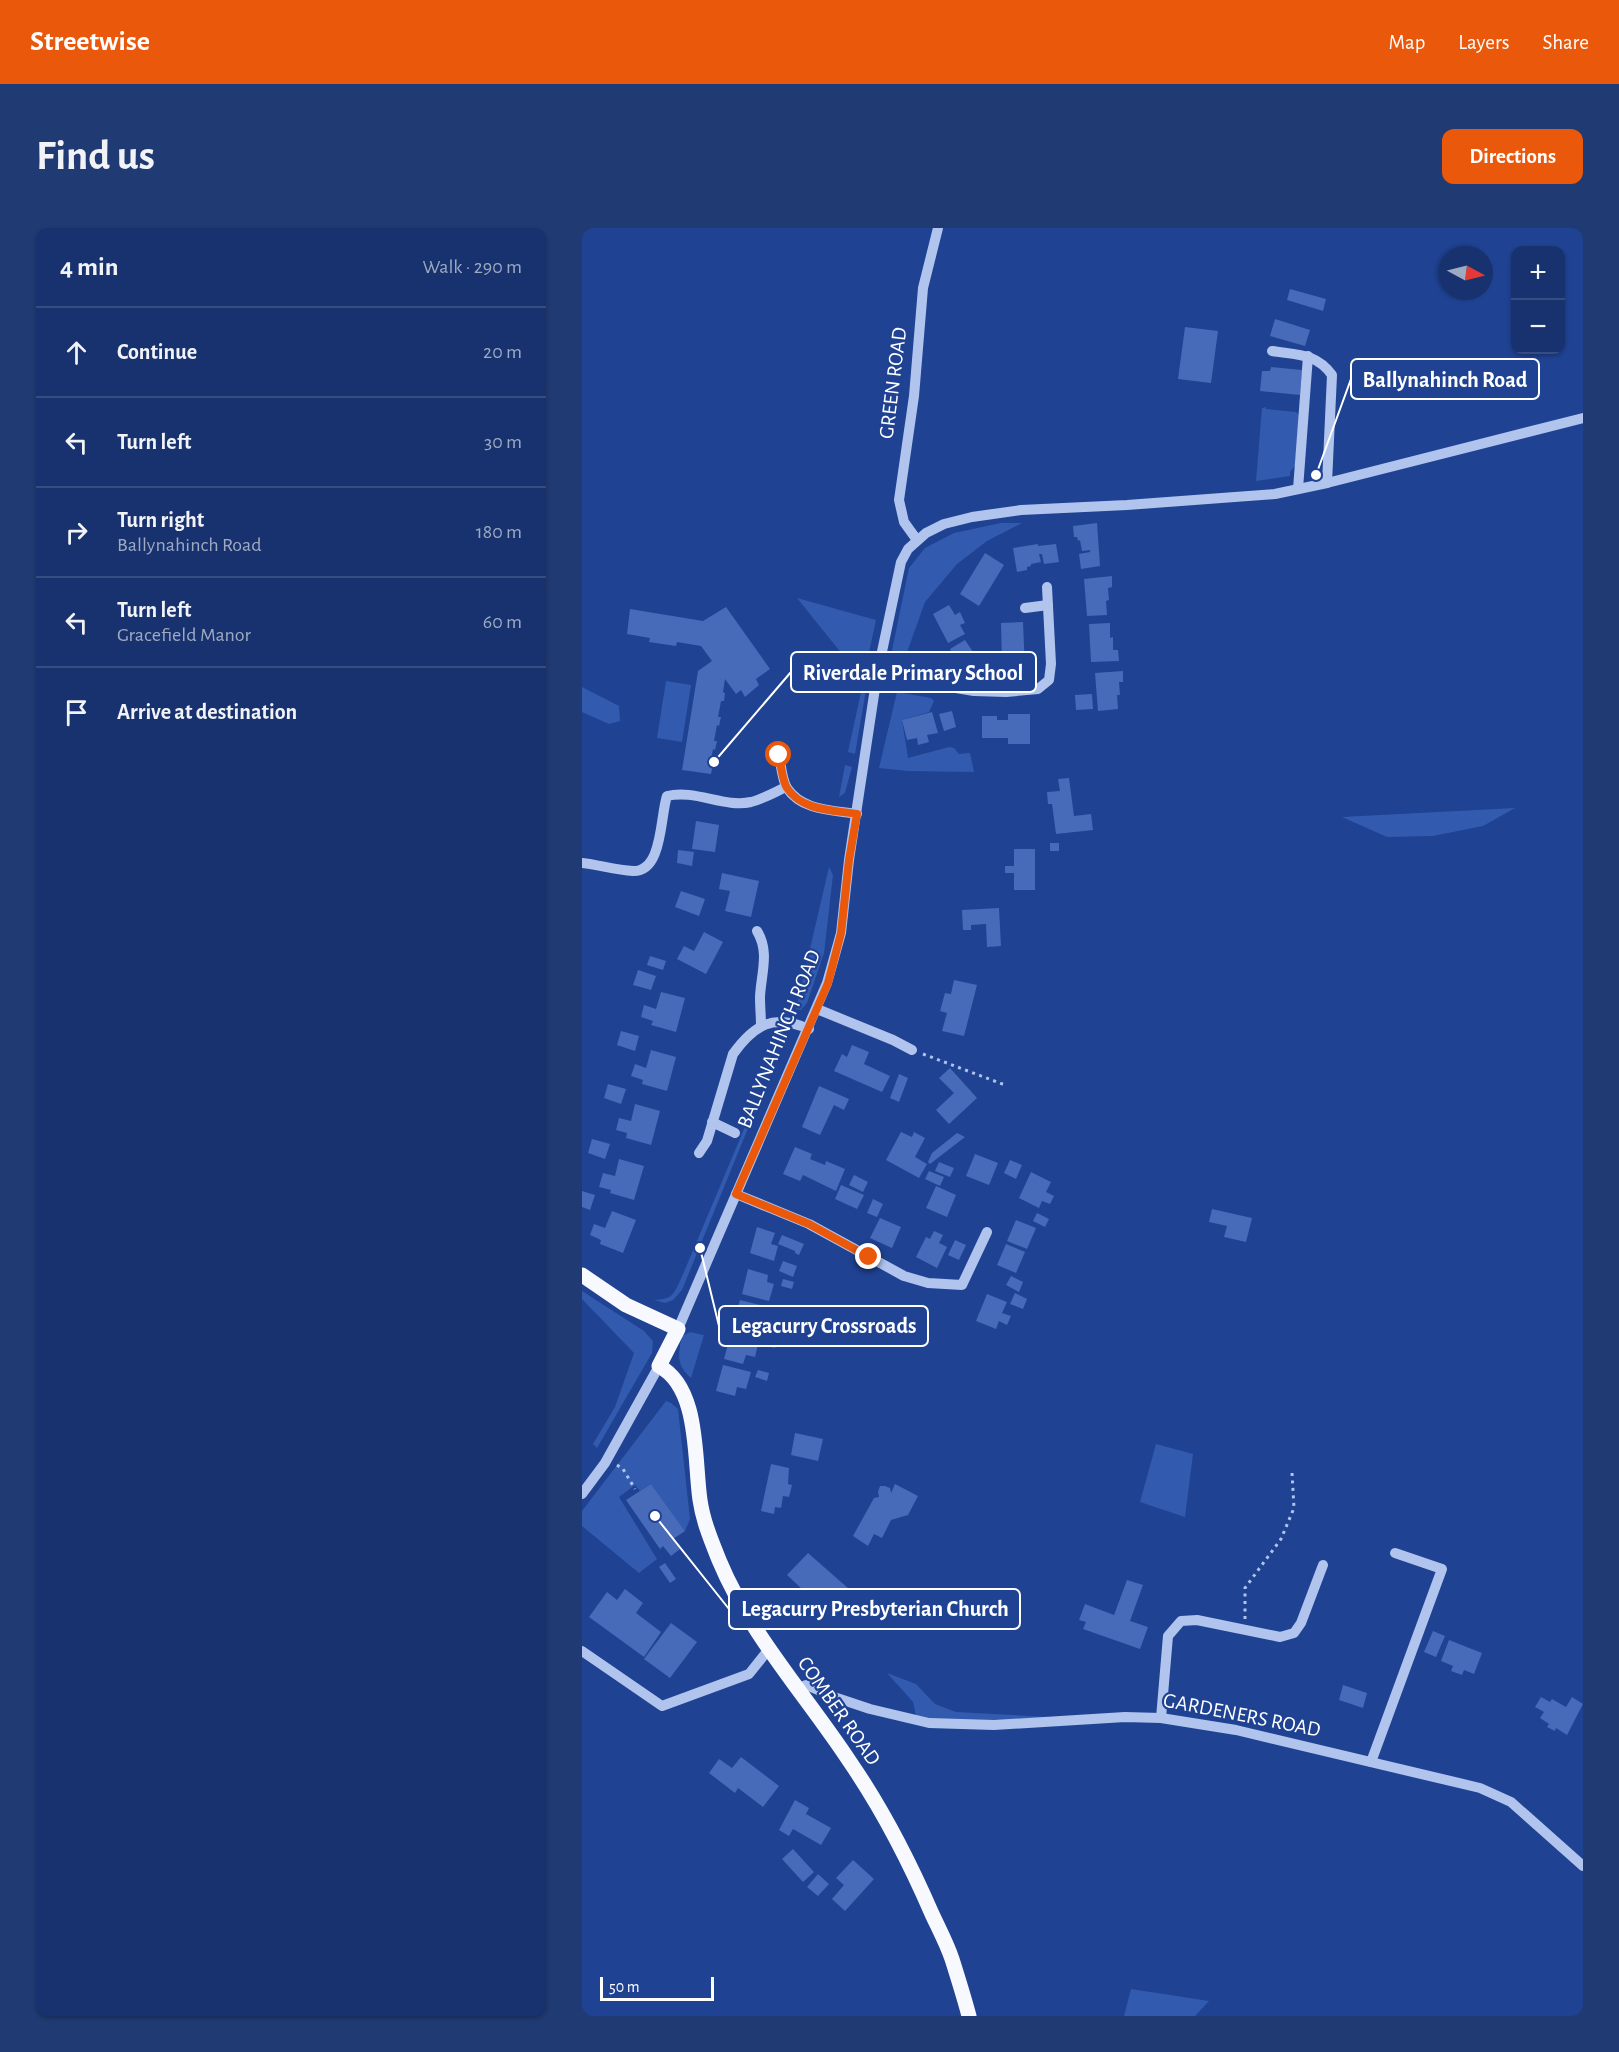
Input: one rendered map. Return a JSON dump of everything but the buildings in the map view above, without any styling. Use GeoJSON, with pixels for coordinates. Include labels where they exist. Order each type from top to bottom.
{"type":"FeatureCollection","features":[{"type":"Feature","properties":{"kind":"main road"},"geometry":{"type":"LineString","coordinates":[[582,1275],[626,1305],[678,1329],[659,1366]]}},
{"type":"Feature","properties":{"kind":"main road","name":"COMBER ROAD"},"geometry":{"type":"LineString","coordinates":[[659,1366],[674,1379],[687,1401],[705,1525],[723,1568],[769,1649],[851,1763],[892,1828],[951,1957],[969,2016]]}},
{"type":"Feature","properties":{"kind":"street","name":"GREEN ROAD"},"geometry":{"type":"LineString","coordinates":[[917,540],[904,522],[899,500],[914,396],[923,288],[939,228]]}},
{"type":"Feature","properties":{"kind":"street"},"geometry":{"type":"LineString","coordinates":[[1272,351],[1308,356],[1325,366],[1332,375],[1327,483]]}},
{"type":"Feature","properties":{"kind":"street"},"geometry":{"type":"LineString","coordinates":[[1298,489],[1308,356]]}},
{"type":"Feature","properties":{"kind":"street","name":"BALLYNAHINCH ROAD"},"geometry":{"type":"LineString","coordinates":[[678,1329],[828,983],[841,933],[849,860],[877,675],[901,562],[908,549],[926,533],[944,524],[982,515],[1021,510],[1127,506],[1275,494],[1583,418]]}},
{"type":"Feature","properties":{"kind":"street"},"geometry":{"type":"LineString","coordinates":[[877,675],[974,691],[1006,692],[1038,689],[1049,680],[1051,664],[1047,587]]}},
{"type":"Feature","properties":{"kind":"street"},"geometry":{"type":"LineString","coordinates":[[1025,608],[1048,605]]}},
{"type":"Feature","properties":{"kind":"street"},"geometry":{"type":"LineString","coordinates":[[779,755],[786,787],[797,799],[813,807],[857,814]]}},
{"type":"Feature","properties":{"kind":"street"},"geometry":{"type":"LineString","coordinates":[[582,863],[636,872],[649,865],[656,855],[663,806],[667,796],[677,793],[730,802],[751,802],[786,787]]}},
{"type":"Feature","properties":{"kind":"street"},"geometry":{"type":"LineString","coordinates":[[757,931],[764,941],[765,958],[760,996],[761,1026]]}},
{"type":"Feature","properties":{"kind":"street"},"geometry":{"type":"LineString","coordinates":[[817,1009],[912,1050]]}},
{"type":"Feature","properties":{"kind":"street"},"geometry":{"type":"LineString","coordinates":[[699,1153],[707,1141],[733,1054],[753,1031],[765,1023],[783,1022],[797,1024],[808,1029]]}},
{"type":"Feature","properties":{"kind":"street"},"geometry":{"type":"LineString","coordinates":[[712,1122],[735,1133]]}},
{"type":"Feature","properties":{"kind":"street"},"geometry":{"type":"LineString","coordinates":[[736,1194],[809,1224],[904,1276],[928,1283],[962,1285],[987,1232]]}},
{"type":"Feature","properties":{"kind":"street"},"geometry":{"type":"LineString","coordinates":[[582,1494],[607,1459],[659,1366]]}},
{"type":"Feature","properties":{"kind":"street"},"geometry":{"type":"LineString","coordinates":[[1371,1762],[1442,1569],[1395,1553]]}},
{"type":"Feature","properties":{"kind":"street"},"geometry":{"type":"LineString","coordinates":[[1161,1718],[1168,1635],[1173,1628],[1181,1621],[1197,1620],[1280,1637],[1294,1633],[1301,1623],[1323,1565]]}},
{"type":"Feature","properties":{"kind":"street"},"geometry":{"type":"LineString","coordinates":[[582,1651],[662,1706],[748,1674],[769,1649]]}},
{"type":"Feature","properties":{"kind":"street","name":"GARDENERS ROAD"},"geometry":{"type":"LineString","coordinates":[[798,1689],[806,1685],[870,1709],[929,1723],[994,1725],[1125,1717],[1161,1718],[1236,1730],[1480,1788],[1511,1802],[1583,1866]]}},
{"type":"Feature","properties":{"kind":"path"},"geometry":{"type":"LineString","coordinates":[[912,1050],[1005,1085]]}},
{"type":"Feature","properties":{"kind":"path"},"geometry":{"type":"LineString","coordinates":[[607,1459],[623,1469],[635,1489]]}},
{"type":"Feature","properties":{"kind":"path"},"geometry":{"type":"LineString","coordinates":[[1246,1630],[1245,1588],[1281,1539],[1294,1508],[1292,1473]]}},
{"type":"Feature","properties":{"kind":"shaded area"},"geometry":{"type":"Polygon","coordinates":[[[1266,407],[1266,409],[1296,412],[1301,417],[1295,466],[1290,476],[1256,481],[1262,408],[1266,407]]]}},
{"type":"Feature","properties":{"kind":"shaded area"},"geometry":{"type":"Polygon","coordinates":[[[1001,523],[1022,523],[987,541],[957,564],[925,602],[901,669],[895,670],[890,660],[909,568],[925,548],[954,533],[1001,523]]]}},
{"type":"Feature","properties":{"kind":"shaded area"},"geometry":{"type":"Polygon","coordinates":[[[797,598],[876,620],[863,680],[797,598]]]}},
{"type":"Feature","properties":{"kind":"shaded area"},"geometry":{"type":"Polygon","coordinates":[[[666,681],[691,685],[682,742],[657,738],[666,681]]]}},
{"type":"Feature","properties":{"kind":"shaded area"},"geometry":{"type":"Polygon","coordinates":[[[863,683],[866,690],[855,754],[848,752],[863,683]]]}},
{"type":"Feature","properties":{"kind":"shaded area"},"geometry":{"type":"Polygon","coordinates":[[[582,687],[619,706],[620,721],[609,724],[582,712],[582,687]]]}},
{"type":"Feature","properties":{"kind":"shaded area"},"geometry":{"type":"Polygon","coordinates":[[[897,692],[931,698],[934,701],[929,712],[902,720],[908,758],[949,747],[954,748],[959,754],[970,753],[974,772],[879,768],[897,692]]]}},
{"type":"Feature","properties":{"kind":"shaded area"},"geometry":{"type":"Polygon","coordinates":[[[845,765],[852,767],[845,793],[839,797],[845,765]]]}},
{"type":"Feature","properties":{"kind":"shaded area"},"geometry":{"type":"Polygon","coordinates":[[[1515,808],[1483,826],[1433,836],[1387,837],[1342,817],[1515,808]]]}},
{"type":"Feature","properties":{"kind":"shaded area"},"geometry":{"type":"Polygon","coordinates":[[[829,867],[833,875],[824,953],[807,1003],[801,1010],[796,1009],[829,867]]]}},
{"type":"Feature","properties":{"kind":"shaded area"},"geometry":{"type":"Polygon","coordinates":[[[751,1121],[682,1290],[673,1300],[665,1303],[654,1300],[669,1297],[676,1289],[747,1122],[751,1121]]]}},
{"type":"Feature","properties":{"kind":"shaded area"},"geometry":{"type":"Polygon","coordinates":[[[582,1291],[644,1331],[653,1341],[652,1353],[597,1448],[593,1444],[615,1407],[634,1353],[582,1299],[582,1291]]]}},
{"type":"Feature","properties":{"kind":"shaded area"},"geometry":{"type":"Polygon","coordinates":[[[690,1332],[704,1335],[691,1378],[683,1369],[679,1359],[682,1336],[690,1332]]]}},
{"type":"Feature","properties":{"kind":"shaded area"},"geometry":{"type":"Polygon","coordinates":[[[666,1401],[678,1409],[690,1519],[685,1531],[651,1484],[640,1491],[635,1485],[619,1497],[657,1559],[639,1573],[582,1526],[582,1511],[666,1401]]]}},
{"type":"Feature","properties":{"kind":"shaded area"},"geometry":{"type":"Polygon","coordinates":[[[1156,1444],[1193,1454],[1185,1517],[1140,1502],[1156,1444]]]}},
{"type":"Feature","properties":{"kind":"shaded area"},"geometry":{"type":"Polygon","coordinates":[[[887,1673],[916,1684],[935,1704],[956,1712],[1049,1717],[965,1724],[916,1716],[913,1702],[887,1673]]]}},
{"type":"Feature","properties":{"kind":"shaded area"},"geometry":{"type":"Polygon","coordinates":[[[1131,1989],[1209,2001],[1195,2016],[1124,2016],[1131,1989]]]}},
{"type":"Feature","properties":{"kind":"place","name":"Ballynahinch Road"},"geometry":{"type":"Point","coordinates":[1316,475]}},
{"type":"Feature","properties":{"kind":"place","name":"Riverdale Primary School"},"geometry":{"type":"Point","coordinates":[714,762]}},
{"type":"Feature","properties":{"kind":"place","name":"Legacurry Crossroads"},"geometry":{"type":"Point","coordinates":[700,1248]}},
{"type":"Feature","properties":{"kind":"place","name":"Legacurry Presbyterian Church"},"geometry":{"type":"Point","coordinates":[655,1516]}},
{"type":"Feature","properties":{"kind":"route"},"geometry":{"type":"LineString","coordinates":[[779,755],[786,787],[797,799],[813,807],[857,814],[841,933],[828,983],[736,1194],[809,1224],[869,1257]]}}]}
